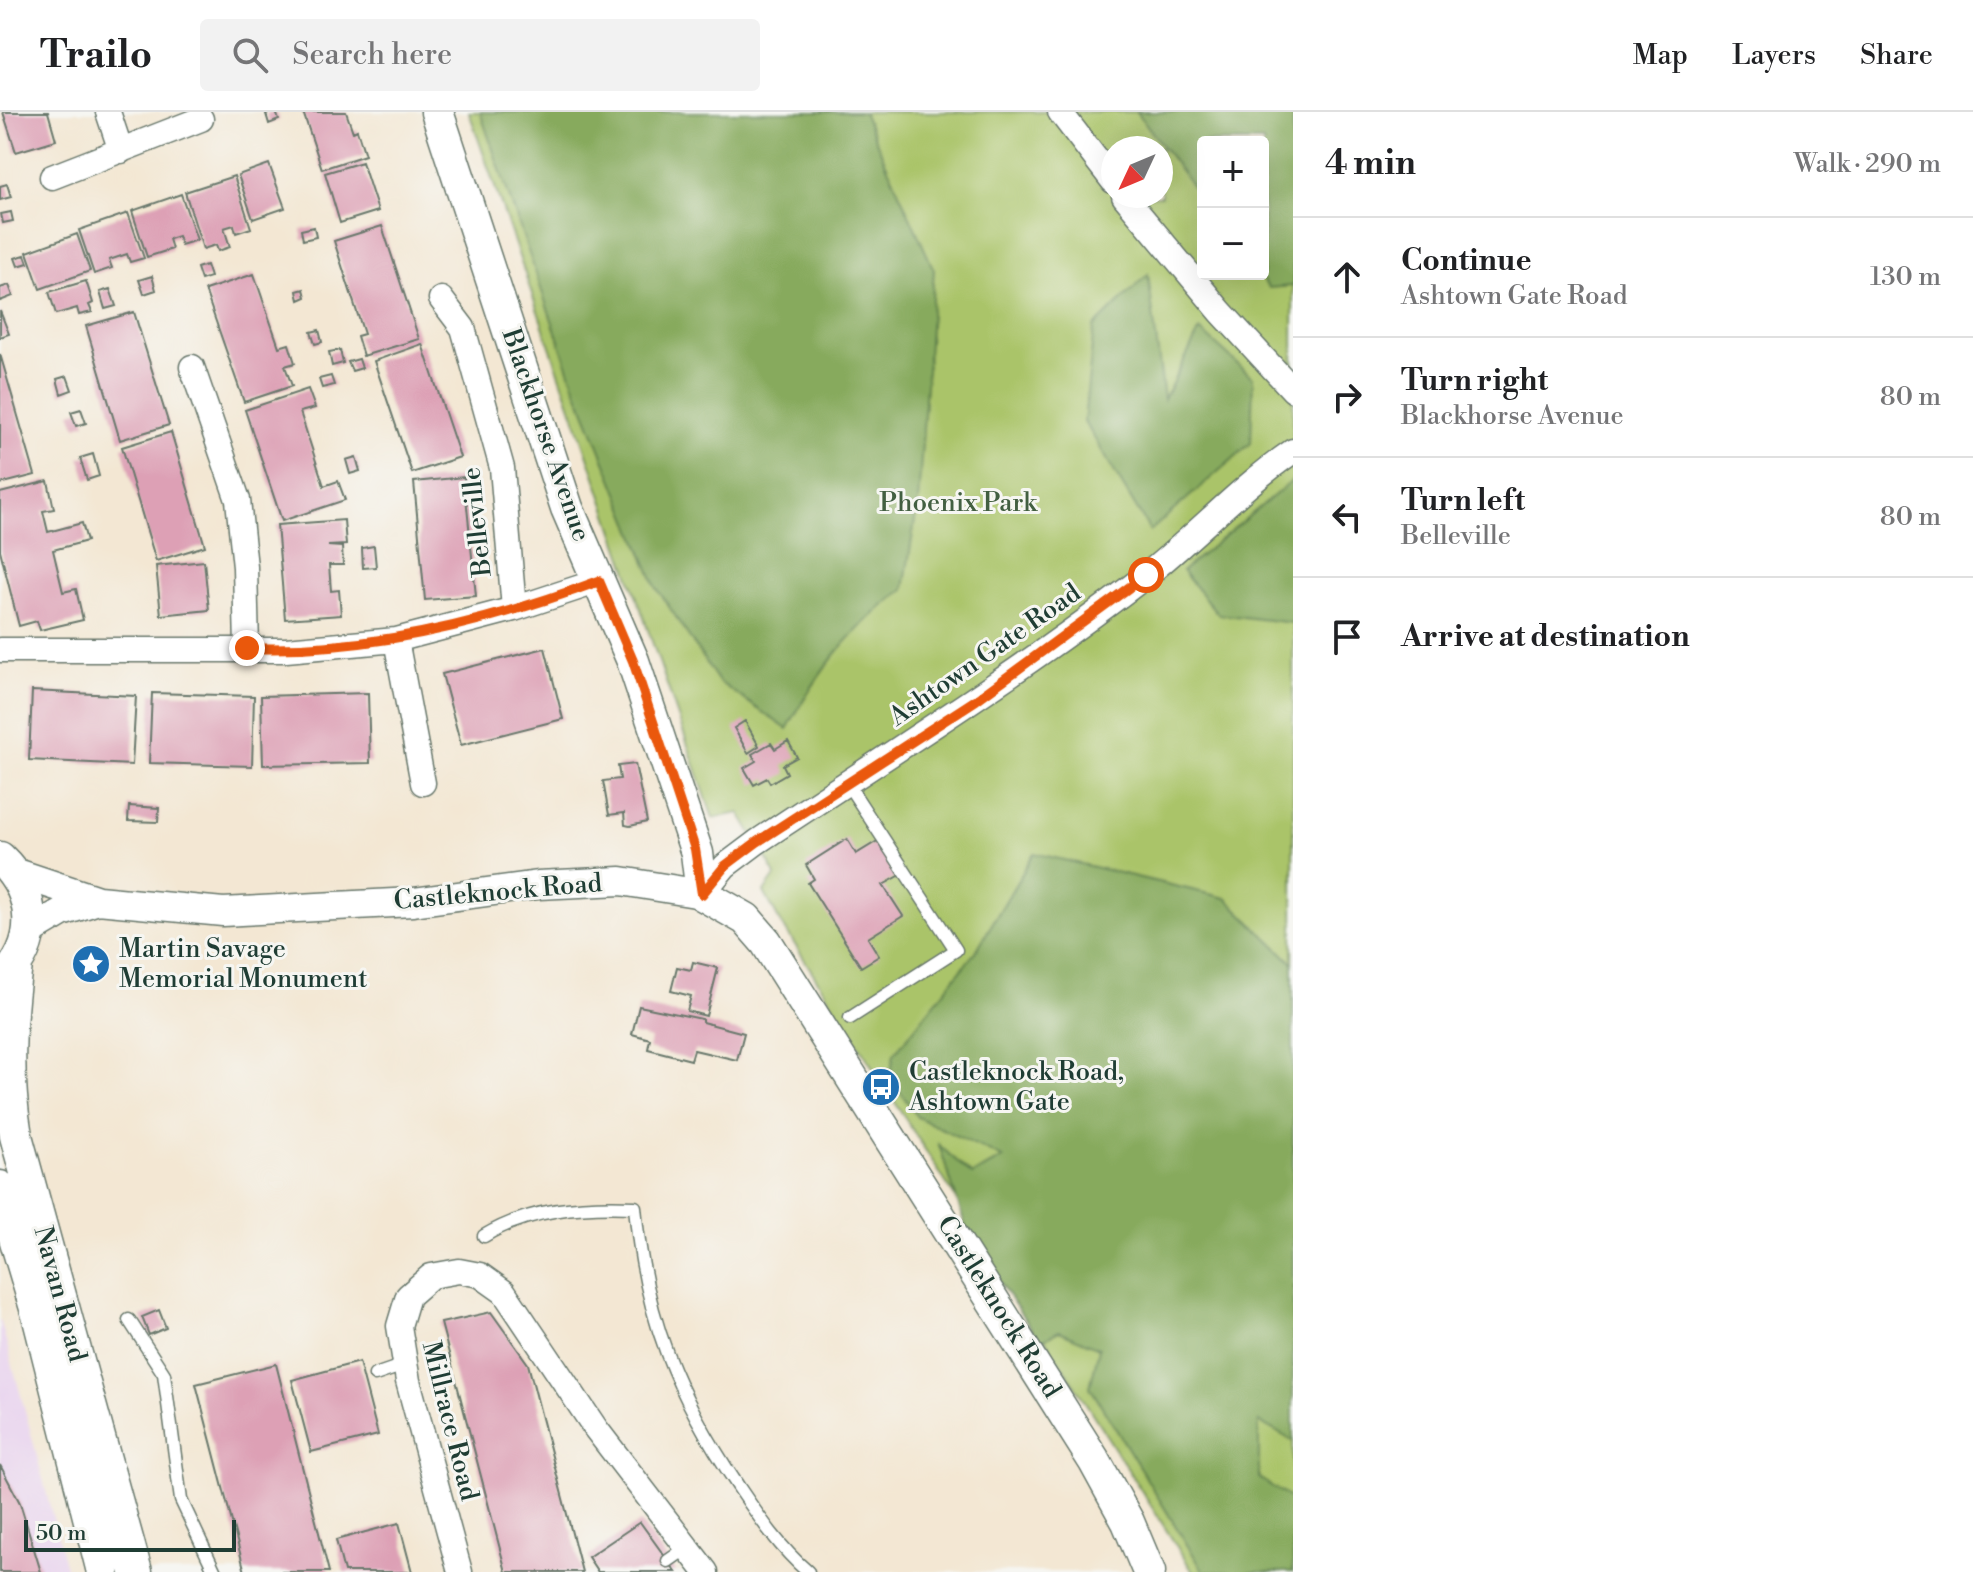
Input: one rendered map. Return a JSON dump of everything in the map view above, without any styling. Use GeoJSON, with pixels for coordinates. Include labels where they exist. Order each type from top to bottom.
{"type":"FeatureCollection","features":[{"type":"Feature","properties":{"kind":"main road","name":"Blackhorse Avenue"},"geometry":{"type":"LineString","coordinates":[[437,112],[567,508],[633,661],[695,849],[702,894]]}},
{"type":"Feature","properties":{"kind":"main road"},"geometry":{"type":"LineString","coordinates":[[7,865],[28,899],[30,931]]}},
{"type":"Feature","properties":{"kind":"main road","name":"Castleknock Road"},"geometry":{"type":"LineString","coordinates":[[702,894],[746,919],[766,942],[814,1014],[1095,1462],[1128,1522],[1149,1572]]}},
{"type":"Feature","properties":{"kind":"main road","name":"Navan Road"},"geometry":{"type":"LineString","coordinates":[[30,931],[8,973],[9,1090],[16,1136],[136,1572]]}},
{"type":"Feature","properties":{"kind":"main road","name":"Navan Road"},"geometry":{"type":"LineString","coordinates":[[0,1187],[38,1315],[103,1572]]}},
{"type":"Feature","properties":{"kind":"street"},"geometry":{"type":"LineString","coordinates":[[108,112],[121,151]]}},
{"type":"Feature","properties":{"kind":"street"},"geometry":{"type":"LineString","coordinates":[[1060,112],[1101,165]]}},
{"type":"Feature","properties":{"kind":"street"},"geometry":{"type":"LineString","coordinates":[[52,177],[201,119]]}},
{"type":"Feature","properties":{"kind":"street"},"geometry":{"type":"LineString","coordinates":[[1134,208],[1221,312],[1293,390]]}},
{"type":"Feature","properties":{"kind":"street","name":"Belleville"},"geometry":{"type":"LineString","coordinates":[[441,299],[463,328],[502,468],[514,609]]}},
{"type":"Feature","properties":{"kind":"street"},"geometry":{"type":"LineString","coordinates":[[192,367],[238,500],[245,567],[247,648]]}},
{"type":"Feature","properties":{"kind":"street","name":"Ashtown Gate Road"},"geometry":{"type":"LineString","coordinates":[[702,894],[725,866],[976,700],[1146,575],[1260,473],[1293,451]]}},
{"type":"Feature","properties":{"kind":"street","name":"Belleville"},"geometry":{"type":"LineString","coordinates":[[0,650],[286,650],[396,640],[514,609],[599,581]]}},
{"type":"Feature","properties":{"kind":"street"},"geometry":{"type":"LineString","coordinates":[[396,640],[423,783]]}},
{"type":"Feature","properties":{"kind":"street","name":"Castleknock Road"},"geometry":{"type":"LineString","coordinates":[[7,865],[98,900],[223,912],[413,902],[538,885],[621,881],[702,894]]}},
{"type":"Feature","properties":{"kind":"street","name":"Castleknock Road"},"geometry":{"type":"LineString","coordinates":[[30,931],[62,912],[98,900]]}},
{"type":"Feature","properties":{"kind":"street","name":"Millrace Road"},"geometry":{"type":"LineString","coordinates":[[460,1572],[404,1365],[399,1326],[408,1296],[431,1276],[459,1271],[480,1275],[504,1292],[678,1554],[706,1572]]}},
{"type":"Feature","properties":{"kind":"lane"},"geometry":{"type":"LineString","coordinates":[[847,783],[956,950],[850,1018]]}},
{"type":"Feature","properties":{"kind":"lane"},"geometry":{"type":"LineString","coordinates":[[484,1236],[509,1221],[538,1214],[599,1206],[635,1207],[649,1298],[676,1384],[698,1426],[763,1523],[785,1552],[808,1572]]}},
{"type":"Feature","properties":{"kind":"lane"},"geometry":{"type":"LineString","coordinates":[[129,1320],[164,1374],[181,1500],[215,1572]]}},
{"type":"Feature","properties":{"kind":"lane"},"geometry":{"type":"LineString","coordinates":[[375,1375],[404,1365]]}},
{"type":"Feature","properties":{"kind":"shaded area"},"geometry":{"type":"Polygon","coordinates":[[[0,1319],[26,1414],[67,1572],[0,1572],[0,1319]]]}},
{"type":"Feature","properties":{"kind":"green space","name":"Phoenix Park"},"geometry":{"type":"Polygon","coordinates":[[[469,112],[1293,112],[1293,1572],[1193,1572],[778,918],[764,892],[776,875],[740,813],[713,818],[469,112]]]}},
{"type":"Feature","properties":{"kind":"green space"},"geometry":{"type":"Polygon","coordinates":[[[480,112],[863,112],[934,270],[918,502],[904,589],[837,652],[787,729],[719,682],[656,587],[575,387],[480,112]]]}},
{"type":"Feature","properties":{"kind":"green space"},"geometry":{"type":"Polygon","coordinates":[[[1137,112],[1293,112],[1293,286],[1269,288],[1263,280],[1269,280],[1269,136],[1197,136],[1197,193],[1173,161],[1173,136],[1155,136],[1137,112]]]}},
{"type":"Feature","properties":{"kind":"green space"},"geometry":{"type":"Polygon","coordinates":[[[1148,274],[1164,399],[1200,330],[1253,378],[1251,443],[1150,531],[1084,421],[1094,327],[1148,274]]]}},
{"type":"Feature","properties":{"kind":"green space"},"geometry":{"type":"Polygon","coordinates":[[[1293,480],[1293,623],[1218,614],[1182,571],[1293,480]]]}},
{"type":"Feature","properties":{"kind":"green space"},"geometry":{"type":"Polygon","coordinates":[[[1034,853],[1226,898],[1293,963],[1293,1441],[1259,1422],[1259,1478],[1293,1500],[1293,1572],[1204,1572],[1090,1387],[1099,1348],[1059,1331],[1040,1341],[970,1240],[939,1145],[972,1175],[1003,1158],[917,1117],[890,1076],[894,1054],[976,951],[1034,853]]]}},
{"type":"Feature","properties":{"kind":"building"},"geometry":{"type":"Polygon","coordinates":[[[3,112],[48,112],[56,140],[16,152],[3,112]]]}},
{"type":"Feature","properties":{"kind":"building"},"geometry":{"type":"Polygon","coordinates":[[[276,112],[279,120],[269,124],[266,114],[276,112]]]}},
{"type":"Feature","properties":{"kind":"building"},"geometry":{"type":"Polygon","coordinates":[[[303,112],[346,112],[353,132],[357,130],[365,155],[322,169],[303,112]]]}},
{"type":"Feature","properties":{"kind":"building"},"geometry":{"type":"Polygon","coordinates":[[[362,162],[378,211],[340,223],[325,173],[362,162]]]}},
{"type":"Feature","properties":{"kind":"building"},"geometry":{"type":"Polygon","coordinates":[[[269,164],[285,208],[253,219],[238,175],[269,164]]]}},
{"type":"Feature","properties":{"kind":"building"},"geometry":{"type":"Polygon","coordinates":[[[234,176],[251,228],[236,233],[234,225],[224,228],[230,247],[218,251],[216,245],[203,249],[185,192],[234,176]]]}},
{"type":"Feature","properties":{"kind":"building"},"geometry":{"type":"Polygon","coordinates":[[[7,184],[11,197],[0,200],[0,186],[7,184]]]}},
{"type":"Feature","properties":{"kind":"building"},"geometry":{"type":"Polygon","coordinates":[[[181,194],[197,240],[181,245],[178,236],[169,239],[172,249],[147,257],[132,211],[181,194]]]}},
{"type":"Feature","properties":{"kind":"building"},"geometry":{"type":"Polygon","coordinates":[[[11,212],[13,221],[3,223],[1,214],[11,212]]]}},
{"type":"Feature","properties":{"kind":"building"},"geometry":{"type":"Polygon","coordinates":[[[128,213],[144,258],[130,262],[127,254],[109,260],[112,268],[94,274],[79,230],[128,213]]]}},
{"type":"Feature","properties":{"kind":"building"},"geometry":{"type":"Polygon","coordinates":[[[382,226],[419,339],[363,356],[357,336],[364,334],[334,241],[382,226]]]}},
{"type":"Feature","properties":{"kind":"building"},"geometry":{"type":"Polygon","coordinates":[[[314,227],[316,237],[303,240],[301,230],[314,227]]]}},
{"type":"Feature","properties":{"kind":"building"},"geometry":{"type":"Polygon","coordinates":[[[77,234],[90,271],[40,289],[27,252],[77,234]]]}},
{"type":"Feature","properties":{"kind":"building"},"geometry":{"type":"Polygon","coordinates":[[[25,255],[28,263],[18,266],[15,258],[25,255]]]}},
{"type":"Feature","properties":{"kind":"building"},"geometry":{"type":"Polygon","coordinates":[[[206,265],[210,277],[201,280],[197,268],[206,265]]]}},
{"type":"Feature","properties":{"kind":"building"},"geometry":{"type":"Polygon","coordinates":[[[254,274],[279,347],[289,344],[295,363],[285,366],[292,386],[244,402],[205,290],[254,274]]]}},
{"type":"Feature","properties":{"kind":"building"},"geometry":{"type":"Polygon","coordinates":[[[152,276],[156,290],[144,294],[139,280],[152,276]]]}},
{"type":"Feature","properties":{"kind":"building"},"geometry":{"type":"Polygon","coordinates":[[[86,281],[93,303],[89,305],[92,312],[79,315],[77,308],[56,314],[49,292],[86,281]]]}},
{"type":"Feature","properties":{"kind":"building"},"geometry":{"type":"Polygon","coordinates":[[[9,285],[13,296],[0,301],[0,288],[9,285]]]}},
{"type":"Feature","properties":{"kind":"building"},"geometry":{"type":"Polygon","coordinates":[[[110,289],[116,306],[105,309],[100,292],[110,289]]]}},
{"type":"Feature","properties":{"kind":"building"},"geometry":{"type":"Polygon","coordinates":[[[304,289],[306,297],[299,300],[297,291],[304,289]]]}},
{"type":"Feature","properties":{"kind":"building"},"geometry":{"type":"Polygon","coordinates":[[[0,311],[9,334],[0,337],[0,311]]]}},
{"type":"Feature","properties":{"kind":"building"},"geometry":{"type":"Polygon","coordinates":[[[134,312],[169,425],[120,440],[86,326],[134,312]]]}},
{"type":"Feature","properties":{"kind":"building"},"geometry":{"type":"Polygon","coordinates":[[[319,330],[322,342],[315,344],[311,332],[319,330]]]}},
{"type":"Feature","properties":{"kind":"building"},"geometry":{"type":"Polygon","coordinates":[[[422,344],[460,457],[412,473],[374,361],[422,344]]]}},
{"type":"Feature","properties":{"kind":"building"},"geometry":{"type":"Polygon","coordinates":[[[340,350],[343,363],[332,366],[329,352],[340,350]]]}},
{"type":"Feature","properties":{"kind":"building"},"geometry":{"type":"Polygon","coordinates":[[[0,354],[35,475],[0,484],[0,354]]]}},
{"type":"Feature","properties":{"kind":"building"},"geometry":{"type":"Polygon","coordinates":[[[359,359],[362,368],[352,371],[348,362],[359,359]]]}},
{"type":"Feature","properties":{"kind":"building"},"geometry":{"type":"Polygon","coordinates":[[[67,376],[72,390],[61,394],[57,379],[67,376]]]}},
{"type":"Feature","properties":{"kind":"building"},"geometry":{"type":"Polygon","coordinates":[[[331,376],[334,385],[322,388],[319,379],[331,376]]]}},
{"type":"Feature","properties":{"kind":"building"},"geometry":{"type":"Polygon","coordinates":[[[308,389],[315,408],[300,412],[324,486],[338,481],[345,500],[282,521],[245,410],[308,389]]]}},
{"type":"Feature","properties":{"kind":"building"},"geometry":{"type":"Polygon","coordinates":[[[81,409],[86,423],[76,426],[71,412],[81,409]]]}},
{"type":"Feature","properties":{"kind":"building"},"geometry":{"type":"Polygon","coordinates":[[[171,432],[205,546],[156,561],[122,447],[171,432]]]}},
{"type":"Feature","properties":{"kind":"building"},"geometry":{"type":"Polygon","coordinates":[[[93,454],[99,476],[87,480],[80,458],[93,454]]]}},
{"type":"Feature","properties":{"kind":"building"},"geometry":{"type":"Polygon","coordinates":[[[356,457],[360,471],[350,474],[346,460],[356,457]]]}},
{"type":"Feature","properties":{"kind":"building"},"geometry":{"type":"Polygon","coordinates":[[[464,477],[476,596],[425,600],[414,482],[464,477]]]}},
{"type":"Feature","properties":{"kind":"building"},"geometry":{"type":"Polygon","coordinates":[[[48,481],[54,509],[43,511],[48,532],[82,523],[87,541],[53,550],[63,592],[76,589],[83,620],[40,630],[37,621],[19,626],[0,550],[0,493],[48,481]]]}},
{"type":"Feature","properties":{"kind":"building"},"geometry":{"type":"Polygon","coordinates":[[[344,520],[346,545],[328,546],[342,547],[343,565],[329,565],[331,591],[339,590],[341,615],[285,619],[277,525],[344,520]]]}},
{"type":"Feature","properties":{"kind":"building"},"geometry":{"type":"Polygon","coordinates":[[[374,546],[376,567],[363,568],[362,548],[374,546]]]}},
{"type":"Feature","properties":{"kind":"building"},"geometry":{"type":"Polygon","coordinates":[[[204,561],[209,610],[161,615],[156,566],[204,561]]]}},
{"type":"Feature","properties":{"kind":"building"},"geometry":{"type":"Polygon","coordinates":[[[545,648],[563,719],[461,745],[442,674],[545,648]]]}},
{"type":"Feature","properties":{"kind":"building"},"geometry":{"type":"Polygon","coordinates":[[[32,691],[136,696],[132,765],[29,760],[32,691]]]}},
{"type":"Feature","properties":{"kind":"building"},"geometry":{"type":"Polygon","coordinates":[[[152,693],[254,696],[252,766],[149,763],[152,693]]]}},
{"type":"Feature","properties":{"kind":"building"},"geometry":{"type":"Polygon","coordinates":[[[368,693],[370,763],[263,765],[261,696],[368,693]]]}},
{"type":"Feature","properties":{"kind":"building"},"geometry":{"type":"Polygon","coordinates":[[[745,721],[759,746],[748,753],[734,728],[745,721]]]}},
{"type":"Feature","properties":{"kind":"building"},"geometry":{"type":"Polygon","coordinates":[[[788,741],[797,757],[783,765],[787,773],[770,783],[767,778],[754,785],[744,768],[756,761],[752,754],[771,743],[775,749],[788,741]]]}},
{"type":"Feature","properties":{"kind":"building"},"geometry":{"type":"Polygon","coordinates":[[[635,764],[647,822],[630,826],[625,825],[624,813],[609,815],[603,781],[620,779],[618,766],[635,764]]]}},
{"type":"Feature","properties":{"kind":"building"},"geometry":{"type":"Polygon","coordinates":[[[129,806],[159,808],[158,822],[128,821],[129,806]]]}},
{"type":"Feature","properties":{"kind":"building"},"geometry":{"type":"Polygon","coordinates":[[[847,839],[856,854],[879,840],[901,875],[883,885],[903,916],[868,938],[879,956],[861,967],[808,883],[814,879],[806,865],[847,839]]]}},
{"type":"Feature","properties":{"kind":"building"},"geometry":{"type":"Polygon","coordinates":[[[693,962],[718,968],[706,1016],[687,1011],[691,996],[671,991],[677,967],[691,970],[693,962]]]}},
{"type":"Feature","properties":{"kind":"building"},"geometry":{"type":"Polygon","coordinates":[[[639,1006],[702,1019],[702,1022],[744,1033],[737,1060],[694,1050],[691,1060],[648,1049],[650,1039],[632,1034],[639,1006]]]}},
{"type":"Feature","properties":{"kind":"building"},"geometry":{"type":"Polygon","coordinates":[[[159,1310],[166,1328],[149,1335],[142,1317],[159,1310]]]}},
{"type":"Feature","properties":{"kind":"building"},"geometry":{"type":"Polygon","coordinates":[[[491,1312],[528,1364],[582,1572],[506,1572],[441,1323],[491,1312]]]}},
{"type":"Feature","properties":{"kind":"building"},"geometry":{"type":"Polygon","coordinates":[[[359,1362],[378,1435],[311,1452],[292,1380],[359,1362]]]}},
{"type":"Feature","properties":{"kind":"building"},"geometry":{"type":"Polygon","coordinates":[[[276,1364],[329,1572],[245,1572],[196,1384],[276,1364]]]}},
{"type":"Feature","properties":{"kind":"building"},"geometry":{"type":"Polygon","coordinates":[[[0,1465],[20,1503],[41,1572],[0,1572],[0,1465]]]}},
{"type":"Feature","properties":{"kind":"building"},"geometry":{"type":"Polygon","coordinates":[[[640,1522],[676,1572],[598,1572],[588,1557],[640,1522]]]}},
{"type":"Feature","properties":{"kind":"building"},"geometry":{"type":"Polygon","coordinates":[[[399,1523],[412,1572],[344,1572],[336,1540],[399,1523]]]}},
{"type":"Feature","properties":{"kind":"place","name":"Martin Savage Memorial Monument"},"geometry":{"type":"Point","coordinates":[91,964]}},
{"type":"Feature","properties":{"kind":"place","name":"Castleknock Road, Ashtown Gate"},"geometry":{"type":"Point","coordinates":[881,1087]}},
{"type":"Feature","properties":{"kind":"route"},"geometry":{"type":"LineString","coordinates":[[247,648],[286,650],[396,640],[563,595],[599,581],[633,661],[695,849],[702,894],[725,866],[757,842],[976,700],[1146,575]]}}]}
